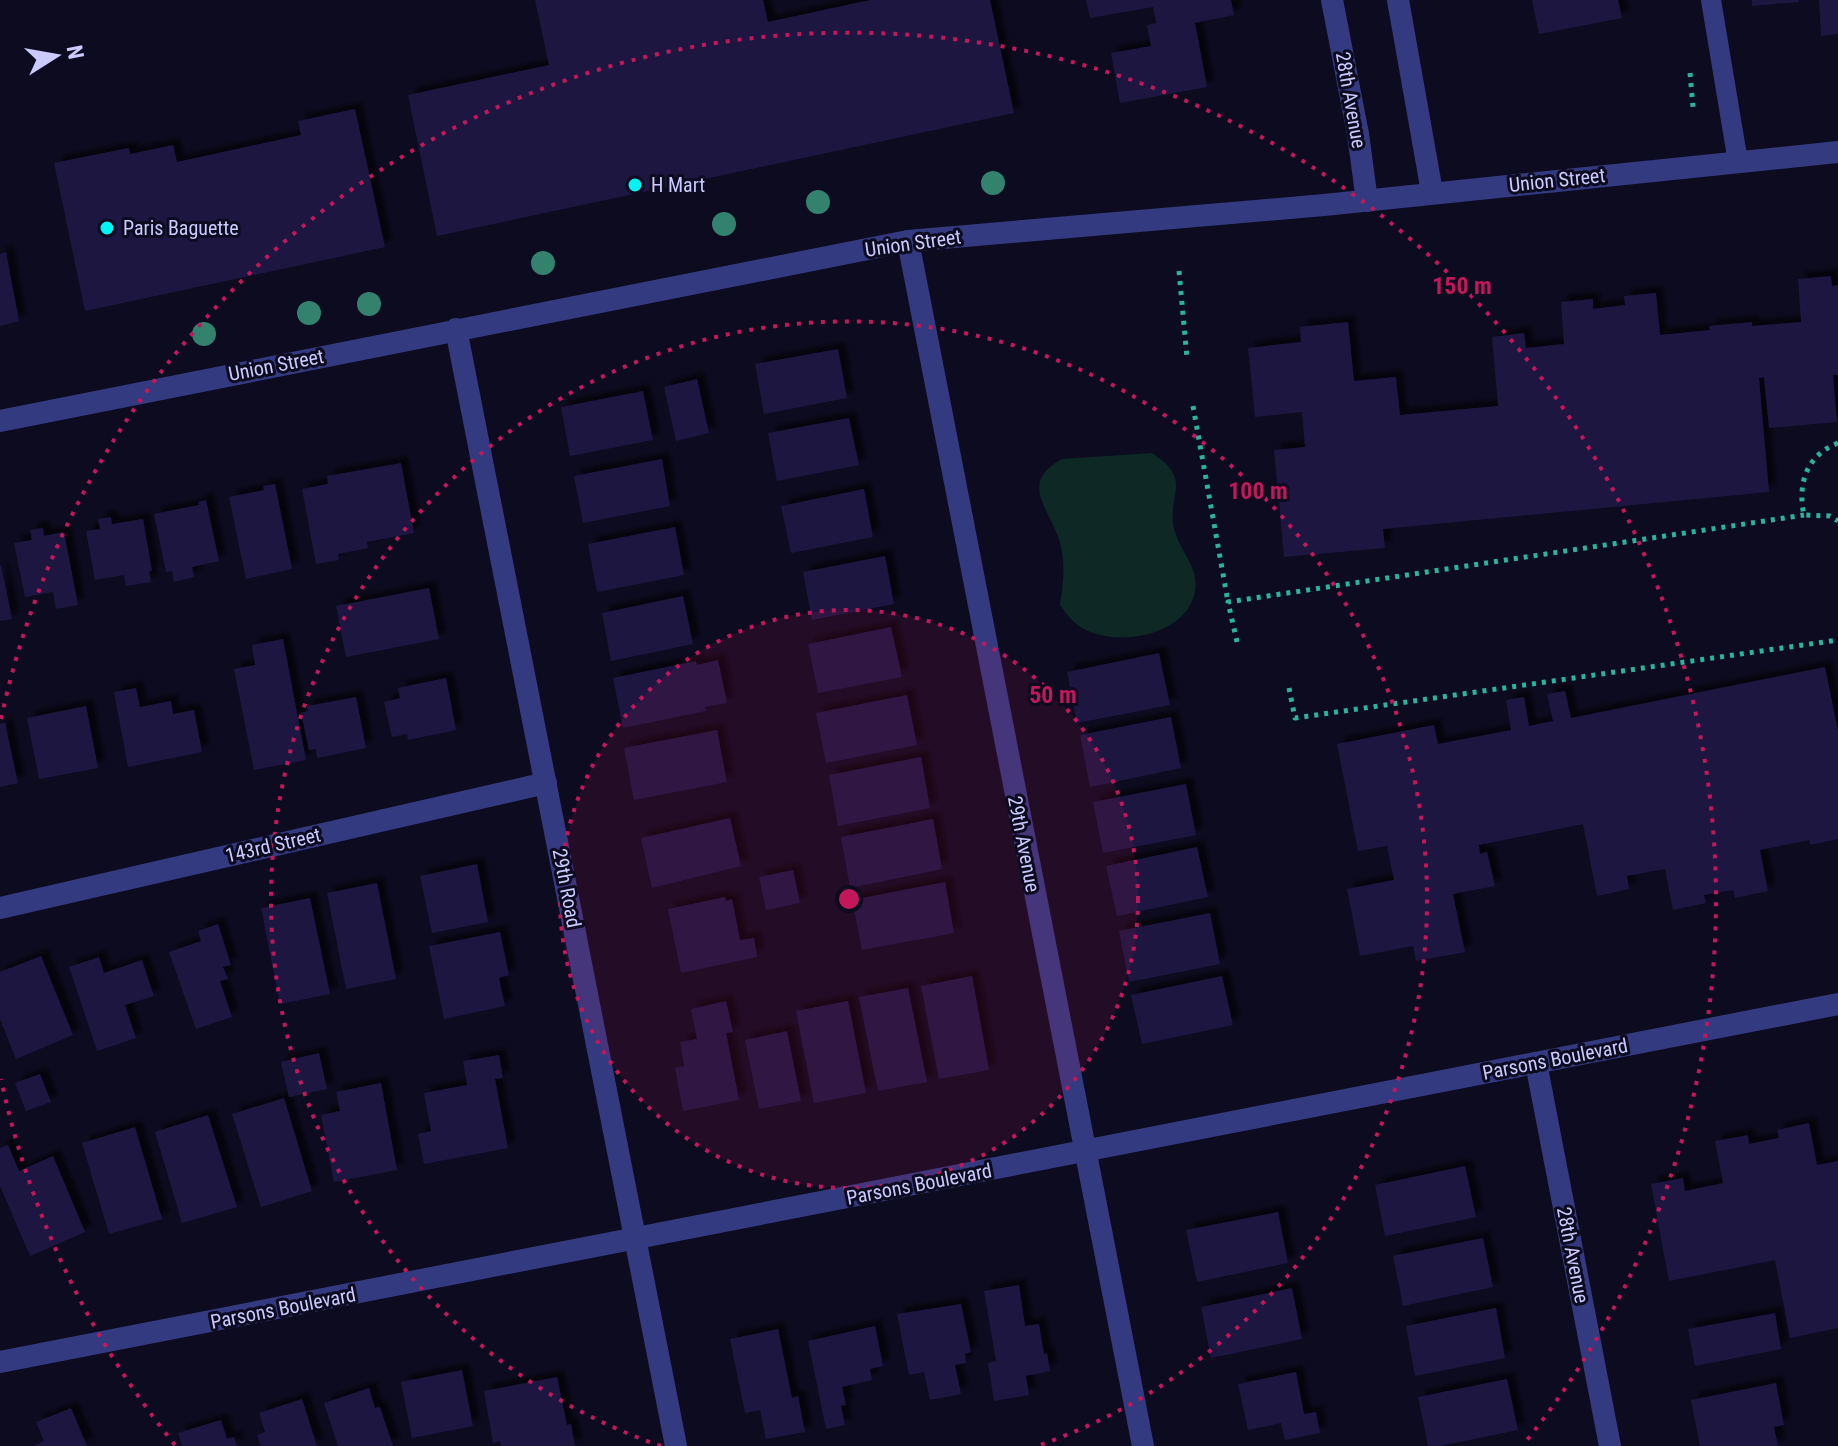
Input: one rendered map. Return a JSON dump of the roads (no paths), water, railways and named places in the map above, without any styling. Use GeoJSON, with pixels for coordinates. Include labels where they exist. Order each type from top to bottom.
{"type":"FeatureCollection","features":[{"type":"Feature","properties":{"kind":"street","name":"28th Avenue"},"geometry":{"type":"LineString","coordinates":[[1332,0],[1358,134],[1367,201]]}},
{"type":"Feature","properties":{"kind":"street"},"geometry":{"type":"LineString","coordinates":[[1398,0],[1432,192]]}},
{"type":"Feature","properties":{"kind":"street","name":"Union Street"},"geometry":{"type":"LineString","coordinates":[[0,421],[908,241],[1367,201],[1838,152]]}},
{"type":"Feature","properties":{"kind":"street","name":"29th Avenue"},"geometry":{"type":"LineString","coordinates":[[908,241],[1143,1446]]}},
{"type":"Feature","properties":{"kind":"street","name":"29th Road"},"geometry":{"type":"LineString","coordinates":[[456,329],[676,1446]]}},
{"type":"Feature","properties":{"kind":"street","name":"143rd Street"},"geometry":{"type":"LineString","coordinates":[[0,908],[546,783]]}},
{"type":"Feature","properties":{"kind":"street","name":"Parsons Boulevard"},"geometry":{"type":"LineString","coordinates":[[0,1362],[1838,1004]]}},
{"type":"Feature","properties":{"kind":"street","name":"28th Avenue"},"geometry":{"type":"LineString","coordinates":[[1536,1063],[1610,1446]]}},
{"type":"Feature","properties":{"kind":"lane"},"geometry":{"type":"LineString","coordinates":[[1711,0],[1738,162]]}},
{"type":"Feature","properties":{"kind":"place","name":"H Mart"},"geometry":{"type":"Point","coordinates":[635,185]}},
{"type":"Feature","properties":{"kind":"place","name":"Paris Baguette"},"geometry":{"type":"Point","coordinates":[107,228]}}]}
